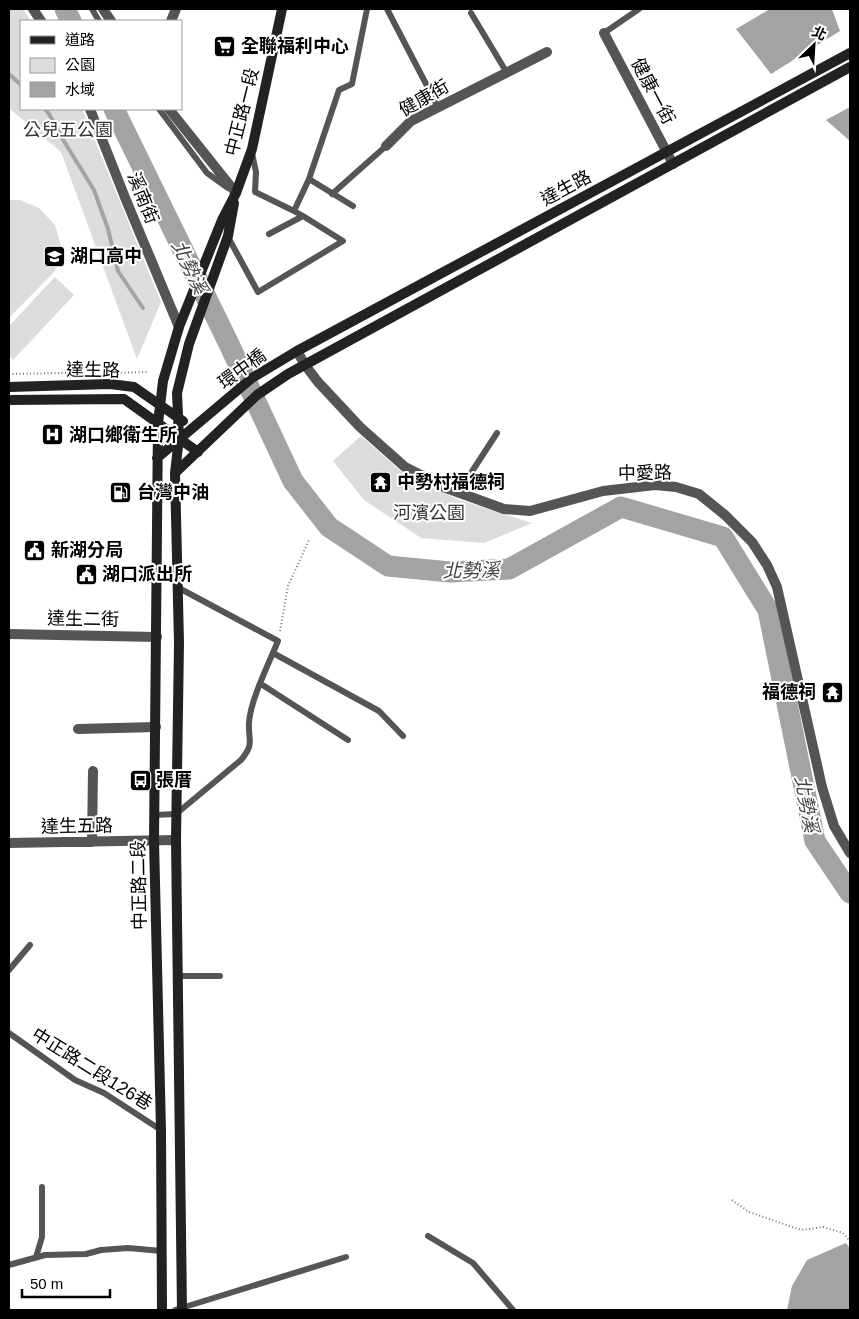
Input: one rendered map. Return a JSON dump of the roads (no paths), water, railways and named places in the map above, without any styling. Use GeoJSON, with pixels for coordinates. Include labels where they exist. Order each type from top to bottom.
{"type":"FeatureCollection","features":[{"type":"Feature","properties":{"kind":"main road","name":"中正路一段"},"geometry":{"type":"LineString","coordinates":[[236,194],[252,149],[282,9]]}},
{"type":"Feature","properties":{"kind":"main road","name":"達生路"},"geometry":{"type":"LineString","coordinates":[[297,351],[850,52]]}},
{"type":"Feature","properties":{"kind":"main road","name":"達生路"},"geometry":{"type":"LineString","coordinates":[[305,365],[850,67]]}},
{"type":"Feature","properties":{"kind":"main road"},"geometry":{"type":"LineString","coordinates":[[157,458],[158,423],[163,381],[179,327],[222,220],[236,194]]}},
{"type":"Feature","properties":{"kind":"main road"},"geometry":{"type":"LineString","coordinates":[[176,473],[179,438],[177,393],[189,344],[228,236],[236,194]]}},
{"type":"Feature","properties":{"kind":"main road","name":"環中橋"},"geometry":{"type":"LineString","coordinates":[[194,429],[252,378],[297,351]]}},
{"type":"Feature","properties":{"kind":"main road","name":"環中橋"},"geometry":{"type":"LineString","coordinates":[[198,452],[257,395],[305,365]]}},
{"type":"Feature","properties":{"kind":"main road","name":"達生路"},"geometry":{"type":"LineString","coordinates":[[9,387],[110,384],[134,387],[194,429]]}},
{"type":"Feature","properties":{"kind":"main road","name":"達生路"},"geometry":{"type":"LineString","coordinates":[[9,400],[124,400],[198,452]]}},
{"type":"Feature","properties":{"kind":"main road"},"geometry":{"type":"LineString","coordinates":[[157,458],[179,438],[194,429]]}},
{"type":"Feature","properties":{"kind":"main road"},"geometry":{"type":"LineString","coordinates":[[176,473],[198,452]]}},
{"type":"Feature","properties":{"kind":"main road","name":"中正路二段"},"geometry":{"type":"LineString","coordinates":[[157,458],[154,842],[161,1130],[162,1310]]}},
{"type":"Feature","properties":{"kind":"main road","name":"中正路二段"},"geometry":{"type":"LineString","coordinates":[[176,473],[179,643],[176,840],[180,1309]]}},
{"type":"Feature","properties":{"kind":"street"},"geometry":{"type":"LineString","coordinates":[[34,9],[40,20]]}},
{"type":"Feature","properties":{"kind":"street"},"geometry":{"type":"LineString","coordinates":[[103,9],[110,20]]}},
{"type":"Feature","properties":{"kind":"street","name":"健康一街"},"geometry":{"type":"LineString","coordinates":[[604,33],[673,164]]}},
{"type":"Feature","properties":{"kind":"street","name":"健康街"},"geometry":{"type":"LineString","coordinates":[[386,146],[411,121],[547,52]]}},
{"type":"Feature","properties":{"kind":"street"},"geometry":{"type":"LineString","coordinates":[[794,83],[801,94]]}},
{"type":"Feature","properties":{"kind":"street","name":"溪南街"},"geometry":{"type":"LineString","coordinates":[[90,110],[179,327]]}},
{"type":"Feature","properties":{"kind":"street"},"geometry":{"type":"LineString","coordinates":[[170,110],[236,194]]}},
{"type":"Feature","properties":{"kind":"street"},"geometry":{"type":"LineString","coordinates":[[495,244],[502,258]]}},
{"type":"Feature","properties":{"kind":"street","name":"中愛路"},"geometry":{"type":"LineString","coordinates":[[297,351],[318,382],[360,427],[405,467],[458,493],[504,509],[530,511],[603,491],[655,485],[676,487],[699,494],[725,515],[752,542],[778,587],[822,787],[834,826],[850,853]]}},
{"type":"Feature","properties":{"kind":"street","name":"達生二街"},"geometry":{"type":"LineString","coordinates":[[9,634],[157,637]]}},
{"type":"Feature","properties":{"kind":"street"},"geometry":{"type":"LineString","coordinates":[[78,729],[156,727]]}},
{"type":"Feature","properties":{"kind":"street"},"geometry":{"type":"LineString","coordinates":[[92,842],[93,771]]}},
{"type":"Feature","properties":{"kind":"street","name":"達生五路"},"geometry":{"type":"LineString","coordinates":[[9,843],[154,842],[176,840]]}},
{"type":"Feature","properties":{"kind":"lane"},"geometry":{"type":"LineString","coordinates":[[92,9],[99,20]]}},
{"type":"Feature","properties":{"kind":"lane"},"geometry":{"type":"LineString","coordinates":[[294,211],[309,179],[339,90],[352,84],[367,9]]}},
{"type":"Feature","properties":{"kind":"lane"},"geometry":{"type":"LineString","coordinates":[[387,9],[438,107]]}},
{"type":"Feature","properties":{"kind":"lane"},"geometry":{"type":"LineString","coordinates":[[604,33],[639,9]]}},
{"type":"Feature","properties":{"kind":"lane"},"geometry":{"type":"LineString","coordinates":[[471,13],[506,73]]}},
{"type":"Feature","properties":{"kind":"lane"},"geometry":{"type":"LineString","coordinates":[[160,110],[207,172],[236,194]]}},
{"type":"Feature","properties":{"kind":"lane","name":"健康街"},"geometry":{"type":"LineString","coordinates":[[332,194],[386,146]]}},
{"type":"Feature","properties":{"kind":"lane"},"geometry":{"type":"LineString","coordinates":[[228,236],[258,292],[343,241],[304,216],[255,192],[256,172],[252,149]]}},
{"type":"Feature","properties":{"kind":"lane"},"geometry":{"type":"LineString","coordinates":[[309,179],[353,206]]}},
{"type":"Feature","properties":{"kind":"lane"},"geometry":{"type":"LineString","coordinates":[[269,234],[304,216]]}},
{"type":"Feature","properties":{"kind":"lane"},"geometry":{"type":"LineString","coordinates":[[458,493],[497,433]]}},
{"type":"Feature","properties":{"kind":"lane"},"geometry":{"type":"LineString","coordinates":[[154,815],[176,814],[241,760],[249,750],[251,737],[248,725],[252,707],[278,641],[178,587]]}},
{"type":"Feature","properties":{"kind":"lane"},"geometry":{"type":"LineString","coordinates":[[273,653],[379,711],[404,736]]}},
{"type":"Feature","properties":{"kind":"lane"},"geometry":{"type":"LineString","coordinates":[[261,684],[348,740]]}},
{"type":"Feature","properties":{"kind":"lane"},"geometry":{"type":"LineString","coordinates":[[9,970],[30,946]]}},
{"type":"Feature","properties":{"kind":"lane"},"geometry":{"type":"LineString","coordinates":[[177,976],[220,976]]}},
{"type":"Feature","properties":{"kind":"lane","name":"中正路二段126巷"},"geometry":{"type":"LineString","coordinates":[[9,1033],[75,1080],[104,1094],[161,1130]]}},
{"type":"Feature","properties":{"kind":"lane"},"geometry":{"type":"LineString","coordinates":[[36,1257],[42,1237],[42,1187]]}},
{"type":"Feature","properties":{"kind":"lane"},"geometry":{"type":"LineString","coordinates":[[428,1236],[473,1263],[513,1310]]}},
{"type":"Feature","properties":{"kind":"lane"},"geometry":{"type":"LineString","coordinates":[[9,1265],[45,1255],[86,1254],[101,1250],[128,1248],[162,1252]]}},
{"type":"Feature","properties":{"kind":"lane"},"geometry":{"type":"LineString","coordinates":[[180,1309],[346,1257]]}},
{"type":"Feature","properties":{"kind":"water"},"geometry":{"type":"Polygon","coordinates":[[[770,9],[832,9],[840,31],[771,74],[736,29],[770,9]]]}},
{"type":"Feature","properties":{"kind":"water"},"geometry":{"type":"Polygon","coordinates":[[[850,107],[850,141],[826,120],[850,107]]]}},
{"type":"Feature","properties":{"kind":"water"},"geometry":{"type":"Polygon","coordinates":[[[846,1243],[850,1248],[850,1310],[787,1310],[792,1286],[807,1260],[846,1243]]]}},
{"type":"Feature","properties":{"kind":"waterway","name":"北勢溪"},"geometry":{"type":"LineString","coordinates":[[65,9],[70,20]]}},
{"type":"Feature","properties":{"kind":"waterway"},"geometry":{"type":"LineString","coordinates":[[9,74],[20,84]]}},
{"type":"Feature","properties":{"kind":"waterway"},"geometry":{"type":"LineString","coordinates":[[46,110],[94,190],[108,229],[118,271],[143,308]]}},
{"type":"Feature","properties":{"kind":"waterway","name":"北勢溪"},"geometry":{"type":"LineString","coordinates":[[114,110],[228,342],[293,481],[329,527],[388,566],[450,572],[509,569],[621,507],[723,537],[768,610],[815,841],[850,893]]}},
{"type":"Feature","properties":{"kind":"place","name":"全聯福利中心"},"geometry":{"type":"Point","coordinates":[225,46]}},
{"type":"Feature","properties":{"kind":"place","name":"湖口高中"},"geometry":{"type":"Point","coordinates":[54,256]}},
{"type":"Feature","properties":{"kind":"place","name":"湖口鄉衛生所"},"geometry":{"type":"Point","coordinates":[53,435]}},
{"type":"Feature","properties":{"kind":"place","name":"中勢村福德祠"},"geometry":{"type":"Point","coordinates":[381,482]}},
{"type":"Feature","properties":{"kind":"place","name":"台灣中油"},"geometry":{"type":"Point","coordinates":[121,492]}},
{"type":"Feature","properties":{"kind":"place","name":"新湖分局"},"geometry":{"type":"Point","coordinates":[35,550]}},
{"type":"Feature","properties":{"kind":"place","name":"湖口派出所"},"geometry":{"type":"Point","coordinates":[86,574]}},
{"type":"Feature","properties":{"kind":"place","name":"福德祠"},"geometry":{"type":"Point","coordinates":[832,692]}},
{"type":"Feature","properties":{"kind":"place","name":"張厝"},"geometry":{"type":"Point","coordinates":[140,780]}},
{"type":"Feature","properties":{"kind":"park label","name":"公兒五公園"},"geometry":{"type":"Point","coordinates":[68,130]}},
{"type":"Feature","properties":{"kind":"park label","name":"河濱公園"},"geometry":{"type":"Point","coordinates":[429,513]}}]}
